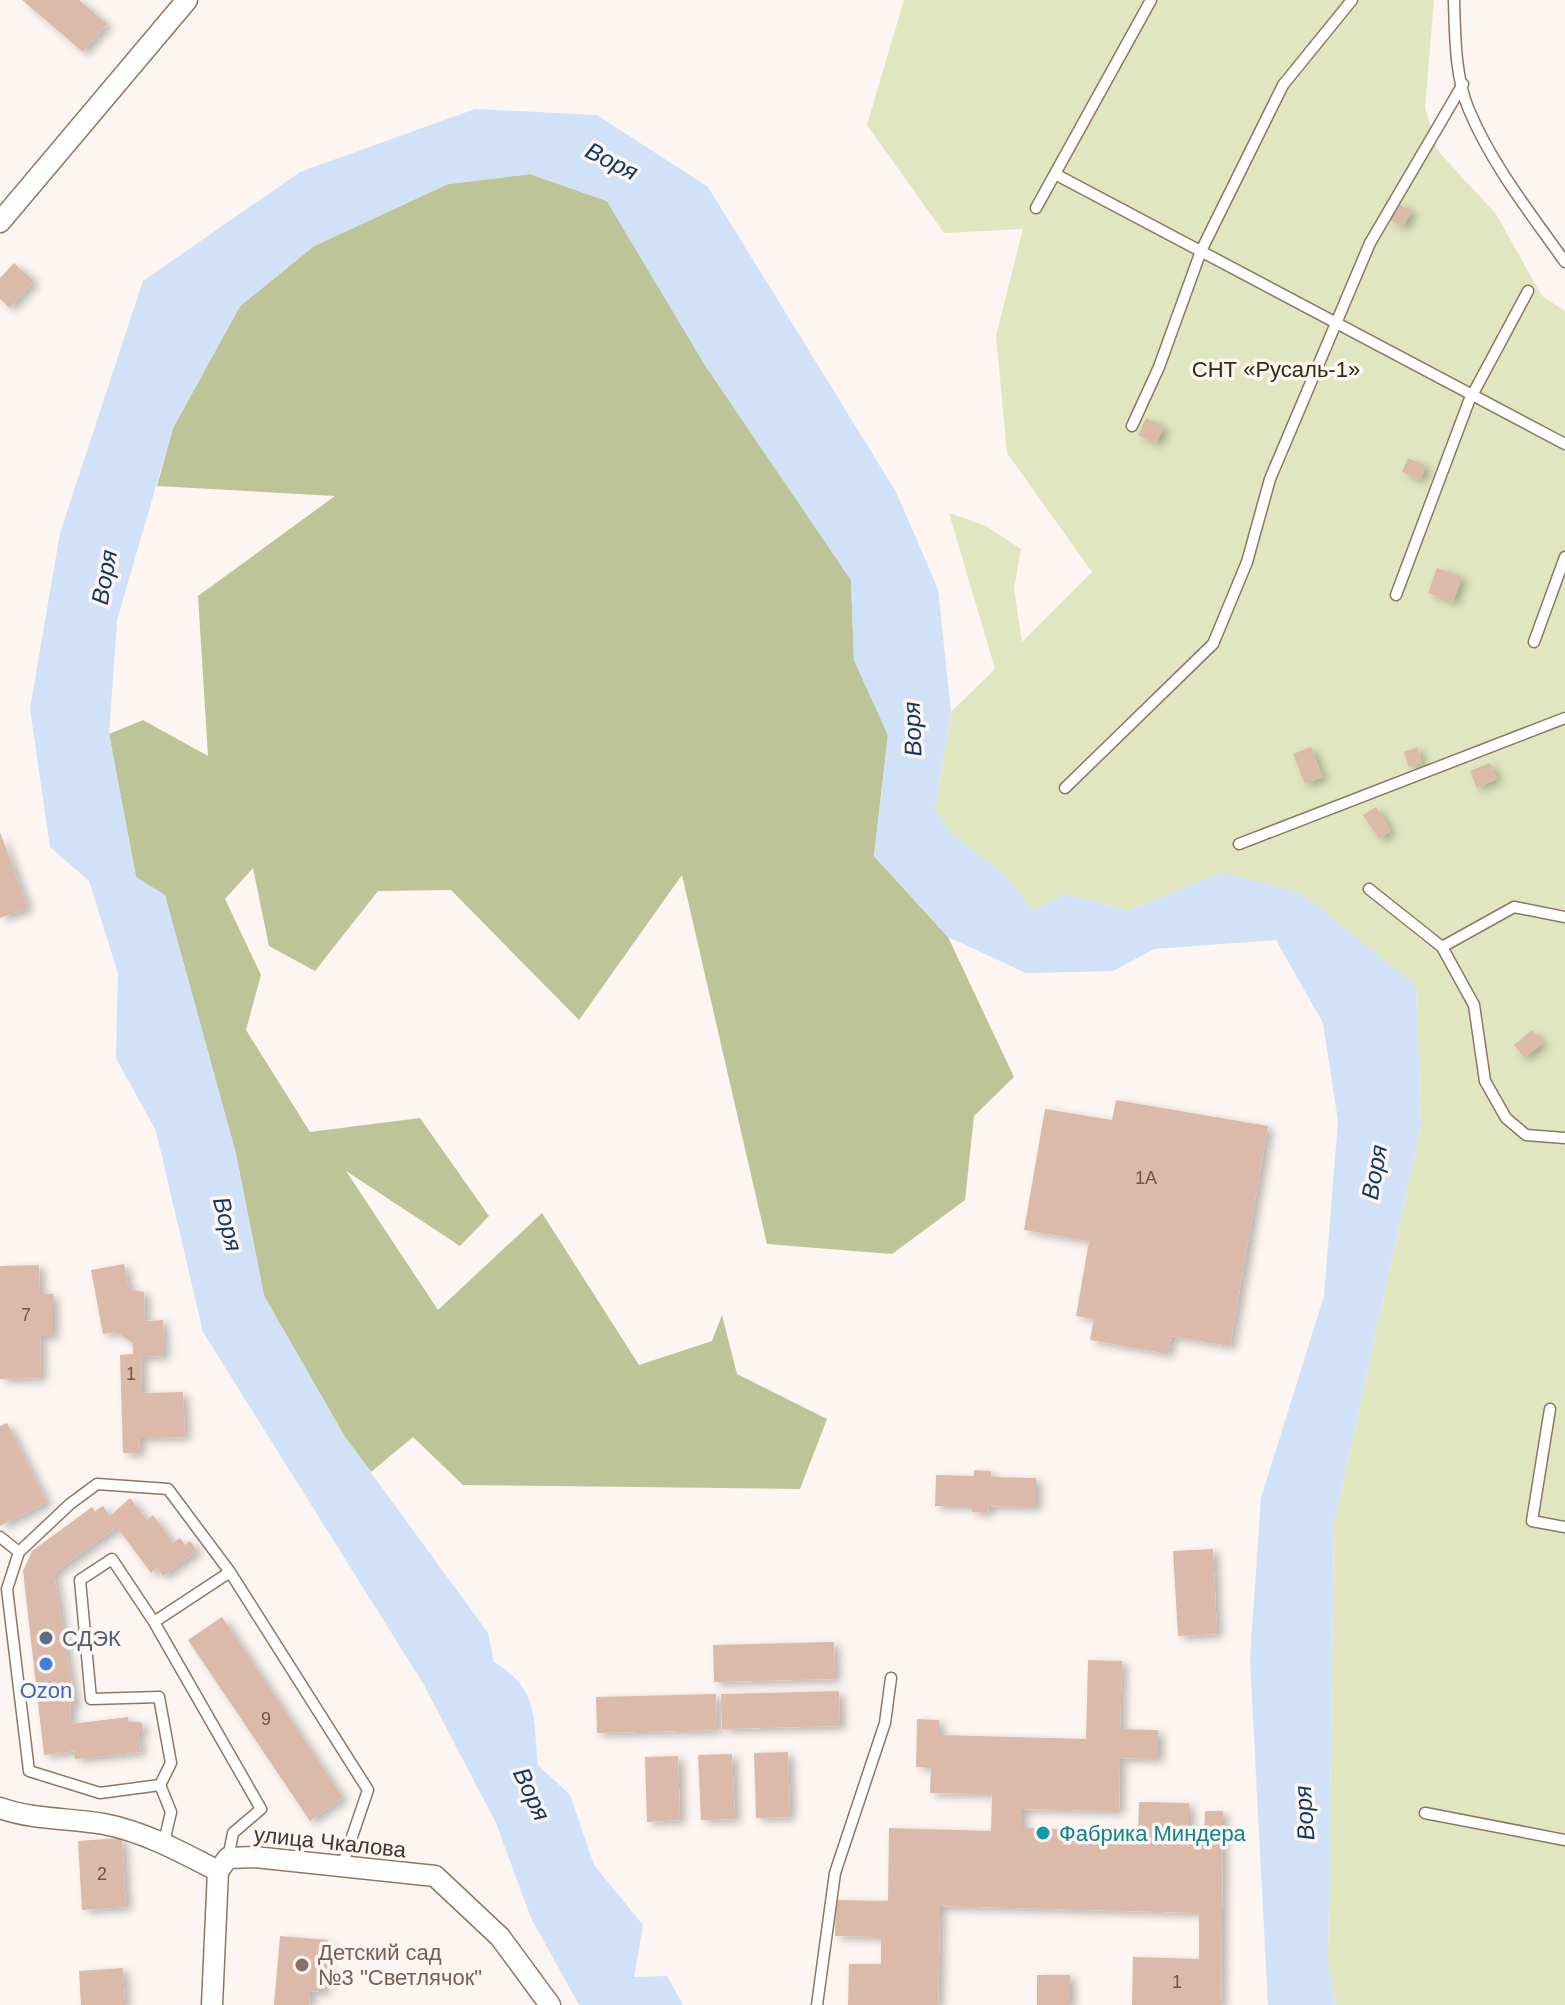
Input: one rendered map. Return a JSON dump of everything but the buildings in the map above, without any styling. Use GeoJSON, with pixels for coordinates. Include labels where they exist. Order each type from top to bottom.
{"type":"FeatureCollection","features":[{"type":"Feature","properties":{"kind":"street"},"geometry":{"type":"LineString","coordinates":[[0,222],[187,0]]}},
{"type":"Feature","properties":{"kind":"street"},"geometry":{"type":"LineString","coordinates":[[0,1808],[21,1815],[105,1825],[223,1864],[212,2005]]}},
{"type":"Feature","properties":{"kind":"street","name":"улица Чкалова"},"geometry":{"type":"LineString","coordinates":[[223,1864],[254,1857],[435,1876],[500,1937],[550,2005]]}},
{"type":"Feature","properties":{"kind":"lane"},"geometry":{"type":"LineString","coordinates":[[1036,208],[1151,0]]}},
{"type":"Feature","properties":{"kind":"lane"},"geometry":{"type":"LineString","coordinates":[[1132,426],[1159,367],[1201,251],[1283,85],[1352,0]]}},
{"type":"Feature","properties":{"kind":"lane"},"geometry":{"type":"LineString","coordinates":[[1454,0],[1455,36],[1468,108],[1505,176],[1565,262]]}},
{"type":"Feature","properties":{"kind":"lane"},"geometry":{"type":"LineString","coordinates":[[1065,788],[1213,644],[1247,562],[1270,479],[1370,243],[1463,84]]}},
{"type":"Feature","properties":{"kind":"lane"},"geometry":{"type":"LineString","coordinates":[[1055,174],[1565,444]]}},
{"type":"Feature","properties":{"kind":"lane"},"geometry":{"type":"LineString","coordinates":[[1396,595],[1469,401],[1528,291]]}},
{"type":"Feature","properties":{"kind":"lane"},"geometry":{"type":"LineString","coordinates":[[1534,642],[1565,557]]}},
{"type":"Feature","properties":{"kind":"lane"},"geometry":{"type":"LineString","coordinates":[[1239,844],[1565,718]]}},
{"type":"Feature","properties":{"kind":"lane"},"geometry":{"type":"LineString","coordinates":[[1369,889],[1442,947],[1474,1005],[1485,1081],[1506,1118],[1526,1135],[1565,1138]]}},
{"type":"Feature","properties":{"kind":"lane"},"geometry":{"type":"LineString","coordinates":[[1442,947],[1514,907],[1565,917]]}},
{"type":"Feature","properties":{"kind":"lane"},"geometry":{"type":"LineString","coordinates":[[1550,1409],[1532,1521],[1565,1527]]}},
{"type":"Feature","properties":{"kind":"lane"},"geometry":{"type":"LineString","coordinates":[[160,1785],[100,1793],[29,1771],[7,1589],[19,1552],[70,1504],[97,1484],[168,1489],[230,1572],[368,1790],[342,1866]]}},
{"type":"Feature","properties":{"kind":"lane"},"geometry":{"type":"LineString","coordinates":[[0,1537],[19,1552]]}},
{"type":"Feature","properties":{"kind":"lane"},"geometry":{"type":"LineString","coordinates":[[164,1842],[171,1812],[160,1785],[171,1763],[159,1697],[91,1699],[80,1580],[112,1559],[154,1622],[261,1809],[233,1833],[223,1864]]}},
{"type":"Feature","properties":{"kind":"lane"},"geometry":{"type":"LineString","coordinates":[[154,1622],[230,1572]]}},
{"type":"Feature","properties":{"kind":"lane"},"geometry":{"type":"LineString","coordinates":[[817,2005],[835,1873],[885,1723],[891,1678]]}},
{"type":"Feature","properties":{"kind":"lane"},"geometry":{"type":"LineString","coordinates":[[1425,1813],[1565,1840]]}},
{"type":"Feature","properties":{"kind":"green space","name":"СНТ «Русаль-1»"},"geometry":{"type":"Polygon","coordinates":[[[904,0],[1434,0],[1425,107],[1437,150],[1496,214],[1542,296],[1565,311],[1565,2005],[1335,2005],[1328,1961],[1334,1524],[1421,1126],[1416,986],[1222,872],[1128,911],[1067,894],[1033,910],[1003,873],[951,834],[935,808],[951,712],[995,669],[949,513],[986,526],[1021,549],[1014,589],[1022,642],[1092,572],[1007,453],[996,336],[1023,229],[944,233],[867,125],[904,0]]]}},
{"type":"Feature","properties":{"kind":"green space"},"geometry":{"type":"Polygon","coordinates":[[[530,174],[607,201],[705,365],[851,580],[854,660],[888,735],[874,856],[948,937],[1014,1077],[974,1116],[965,1200],[892,1254],[767,1244],[682,875],[579,1020],[451,890],[378,891],[315,971],[269,946],[253,868],[225,899],[261,975],[246,1030],[310,1132],[420,1118],[489,1216],[460,1246],[346,1171],[438,1310],[542,1213],[639,1365],[712,1341],[722,1315],[737,1374],[827,1419],[800,1489],[463,1485],[413,1437],[371,1472],[345,1437],[264,1296],[236,1154],[165,896],[136,877],[109,734],[143,720],[208,756],[198,596],[335,496],[157,486],[173,428],[240,306],[314,246],[448,184],[530,174]]]}},
{"type":"Feature","properties":{"kind":"water","name":"Воря"},"geometry":{"type":"Polygon","coordinates":[[[475,109],[597,115],[708,187],[896,492],[938,589],[951,712],[935,808],[951,834],[1003,873],[1033,910],[1067,894],[1128,911],[1222,872],[1301,893],[1416,986],[1421,1126],[1334,1524],[1328,1961],[1335,2005],[1268,2005],[1250,1659],[1261,1498],[1324,1296],[1338,1121],[1323,1023],[1276,940],[1154,949],[1113,971],[1026,973],[948,937],[874,856],[888,735],[854,660],[851,580],[705,365],[607,201],[530,174],[448,184],[314,246],[240,306],[173,428],[117,620],[109,734],[136,877],[165,895],[236,1154],[264,1296],[345,1437],[488,1633],[494,1662],[509,1672],[526,1694],[534,1718],[538,1765],[570,1795],[594,1865],[643,1925],[634,1977],[667,1976],[683,2005],[579,2005],[531,1918],[496,1823],[424,1685],[203,1332],[156,1131],[116,1058],[118,973],[89,881],[50,847],[30,709],[60,533],[143,281],[300,172],[475,109]]]}},
{"type":"Feature","properties":{"kind":"place","name":"СДЭК"},"geometry":{"type":"Point","coordinates":[46,1638]}},
{"type":"Feature","properties":{"kind":"place","name":"Ozon"},"geometry":{"type":"Point","coordinates":[46,1664]}},
{"type":"Feature","properties":{"kind":"place","name":"Фабрика Миндера"},"geometry":{"type":"Point","coordinates":[1043,1833]}},
{"type":"Feature","properties":{"kind":"place","name":"Детский сад №3 \"Светлячок\""},"geometry":{"type":"Point","coordinates":[302,1965]}}]}
